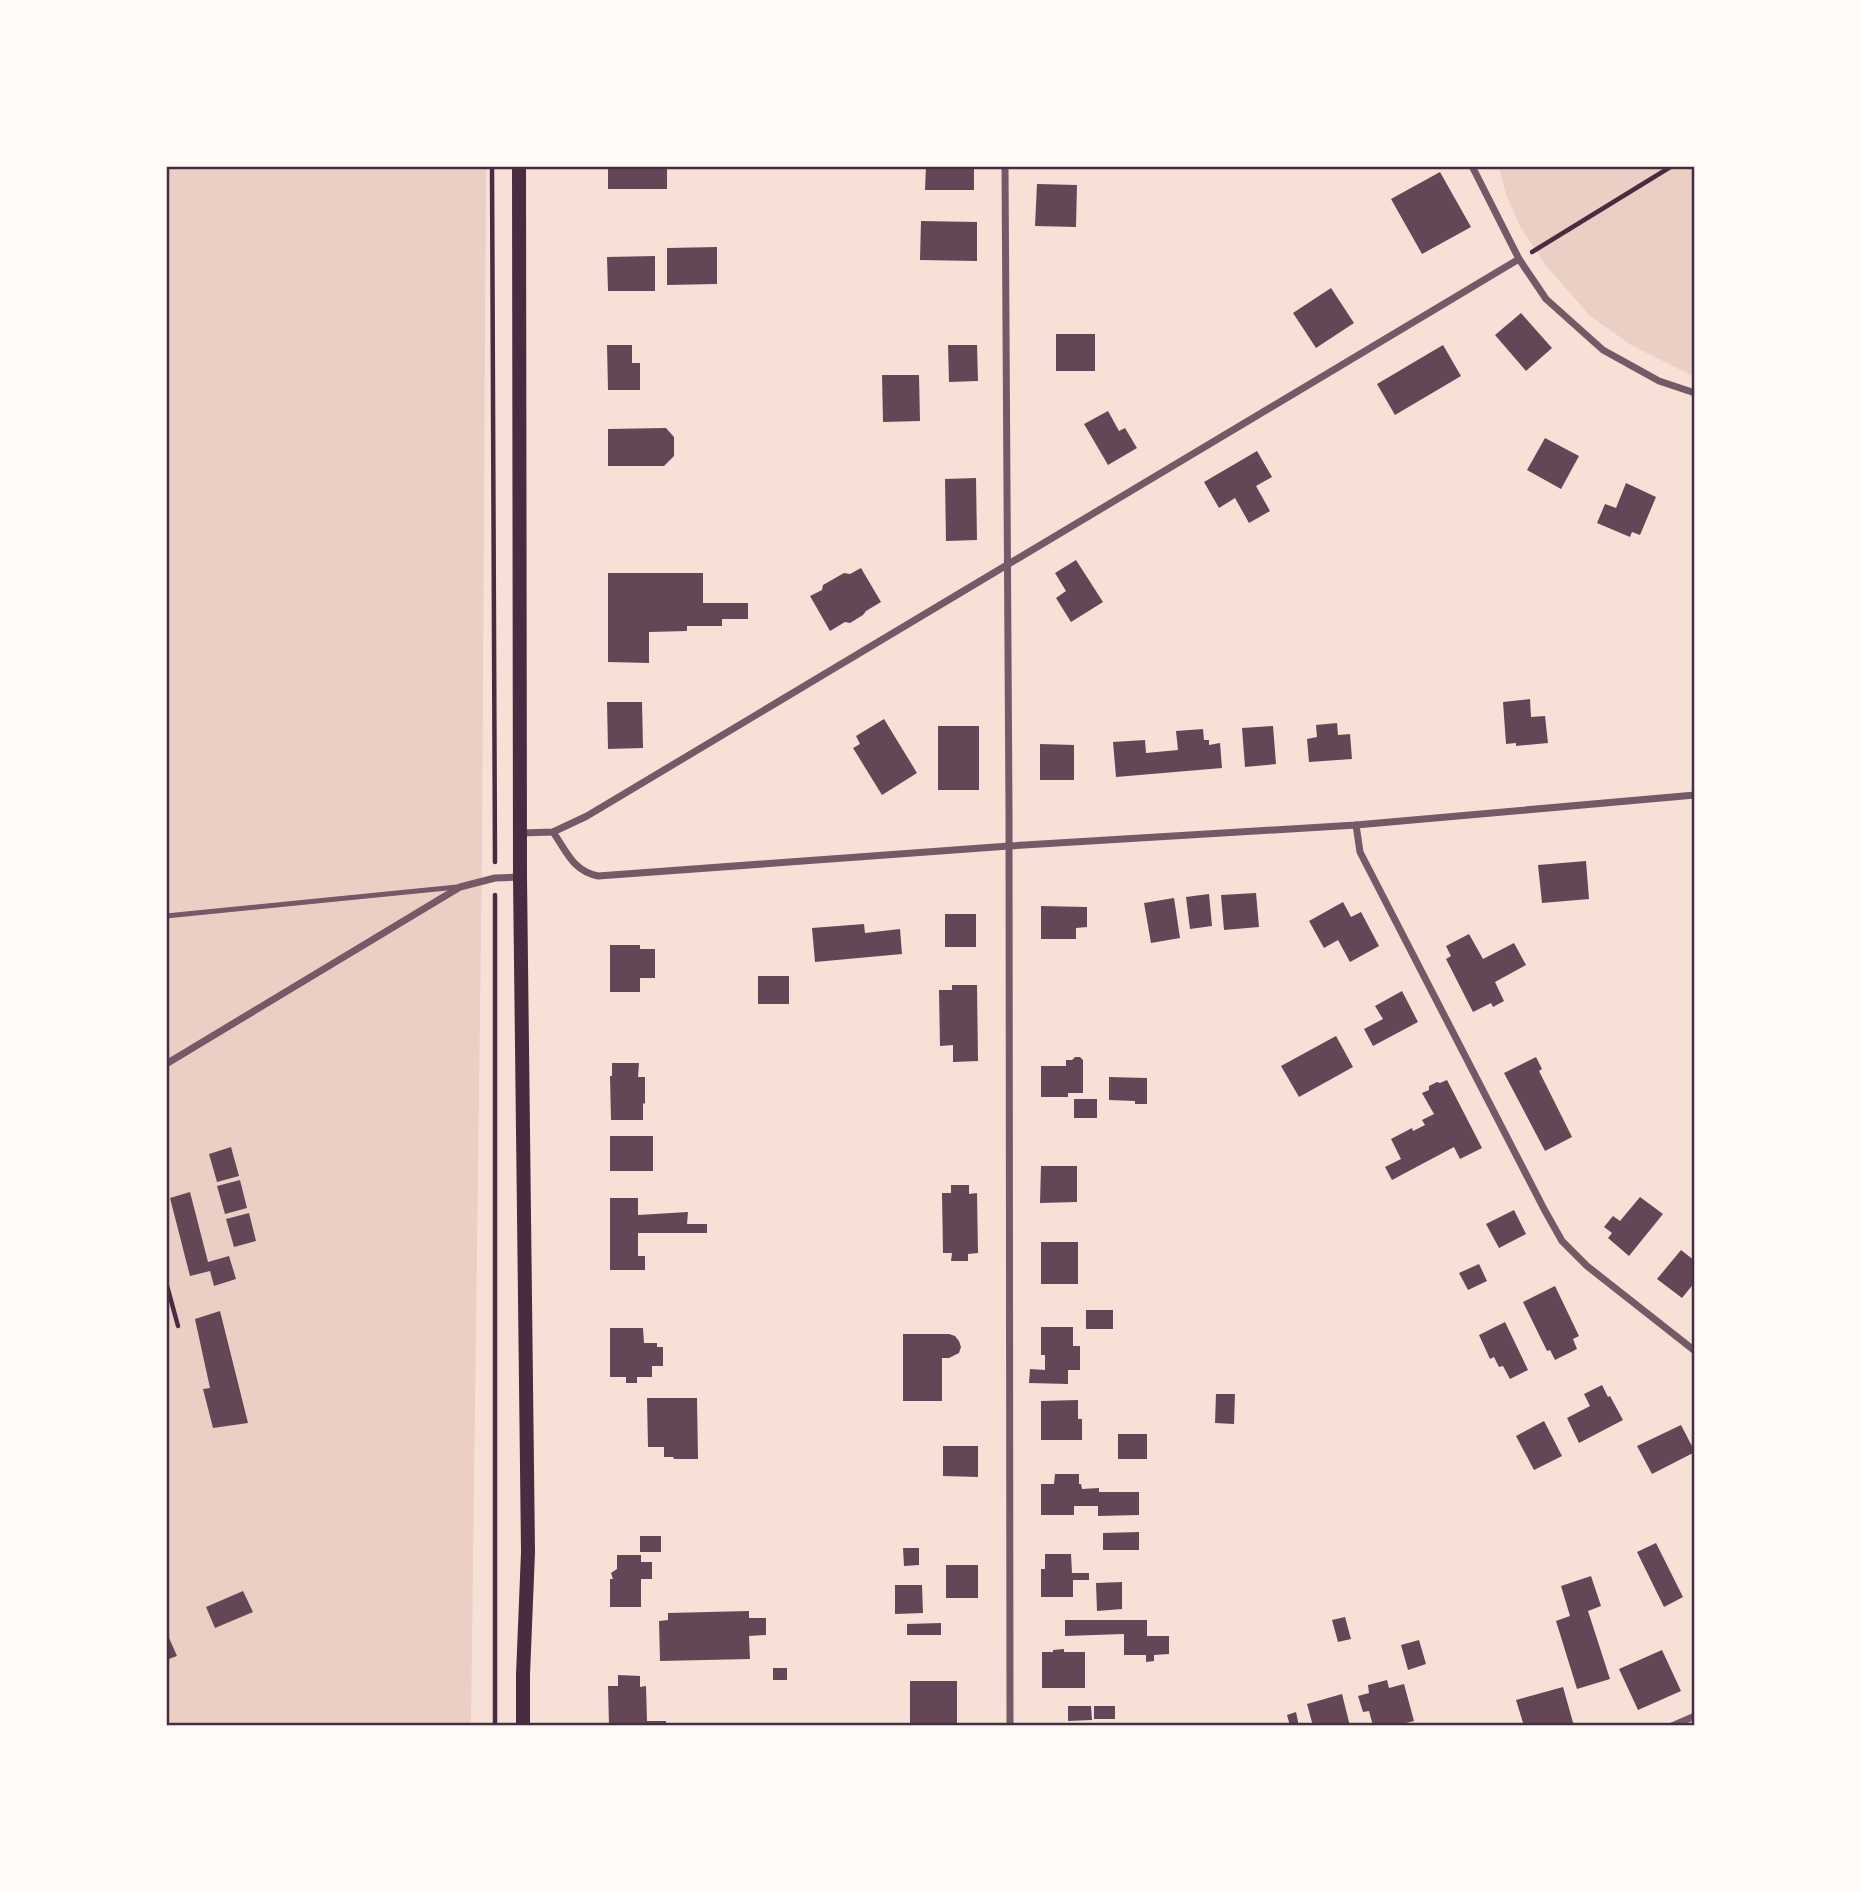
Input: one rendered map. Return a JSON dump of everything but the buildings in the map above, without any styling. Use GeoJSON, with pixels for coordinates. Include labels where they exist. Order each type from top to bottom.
{"type":"FeatureCollection","features":[{"type":"Feature","properties":{"kind":"main road"},"geometry":{"type":"LineString","coordinates":[[520,166],[520,877],[528,1538],[523,1726]]}},
{"type":"Feature","properties":{"kind":"street"},"geometry":{"type":"LineString","coordinates":[[1005,166],[1010,1726]]}},
{"type":"Feature","properties":{"kind":"street"},"geometry":{"type":"LineString","coordinates":[[1472,166],[1519,260],[1546,299],[1603,350],[1659,381],[1695,393]]}},
{"type":"Feature","properties":{"kind":"street"},"geometry":{"type":"LineString","coordinates":[[521,833],[553,832],[586,816],[1519,260]]}},
{"type":"Feature","properties":{"kind":"street"},"geometry":{"type":"LineString","coordinates":[[553,832],[575,865],[587,874],[598,876],[1009,846],[1356,825],[1695,796]]}},
{"type":"Feature","properties":{"kind":"street"},"geometry":{"type":"LineString","coordinates":[[1356,825],[1360,852],[1562,1241],[1587,1266],[1695,1351]]}},
{"type":"Feature","properties":{"kind":"street"},"geometry":{"type":"LineString","coordinates":[[166,1064],[460,887],[495,878],[520,877]]}},
{"type":"Feature","properties":{"kind":"street"},"geometry":{"type":"LineString","coordinates":[[1672,1726],[1695,1716]]}},
{"type":"Feature","properties":{"kind":"lane"},"geometry":{"type":"LineString","coordinates":[[166,916],[460,887]]}},
{"type":"Feature","properties":{"kind":"path"},"geometry":{"type":"LineString","coordinates":[[492,166],[495,1726]]}},
{"type":"Feature","properties":{"kind":"path"},"geometry":{"type":"LineString","coordinates":[[1519,260],[1672,166]]}},
{"type":"Feature","properties":{"kind":"path"},"geometry":{"type":"LineString","coordinates":[[166,1282],[178,1326]]}},
{"type":"Feature","properties":{"kind":"shaded area"},"geometry":{"type":"Polygon","coordinates":[[[166,166],[486,166],[482,857],[471,1726],[166,1726],[166,166]]]}},
{"type":"Feature","properties":{"kind":"shaded area"},"geometry":{"type":"Polygon","coordinates":[[[1499,166],[1695,166],[1695,377],[1631,345],[1589,315],[1544,263],[1520,226],[1506,195],[1499,166]]]}}]}
